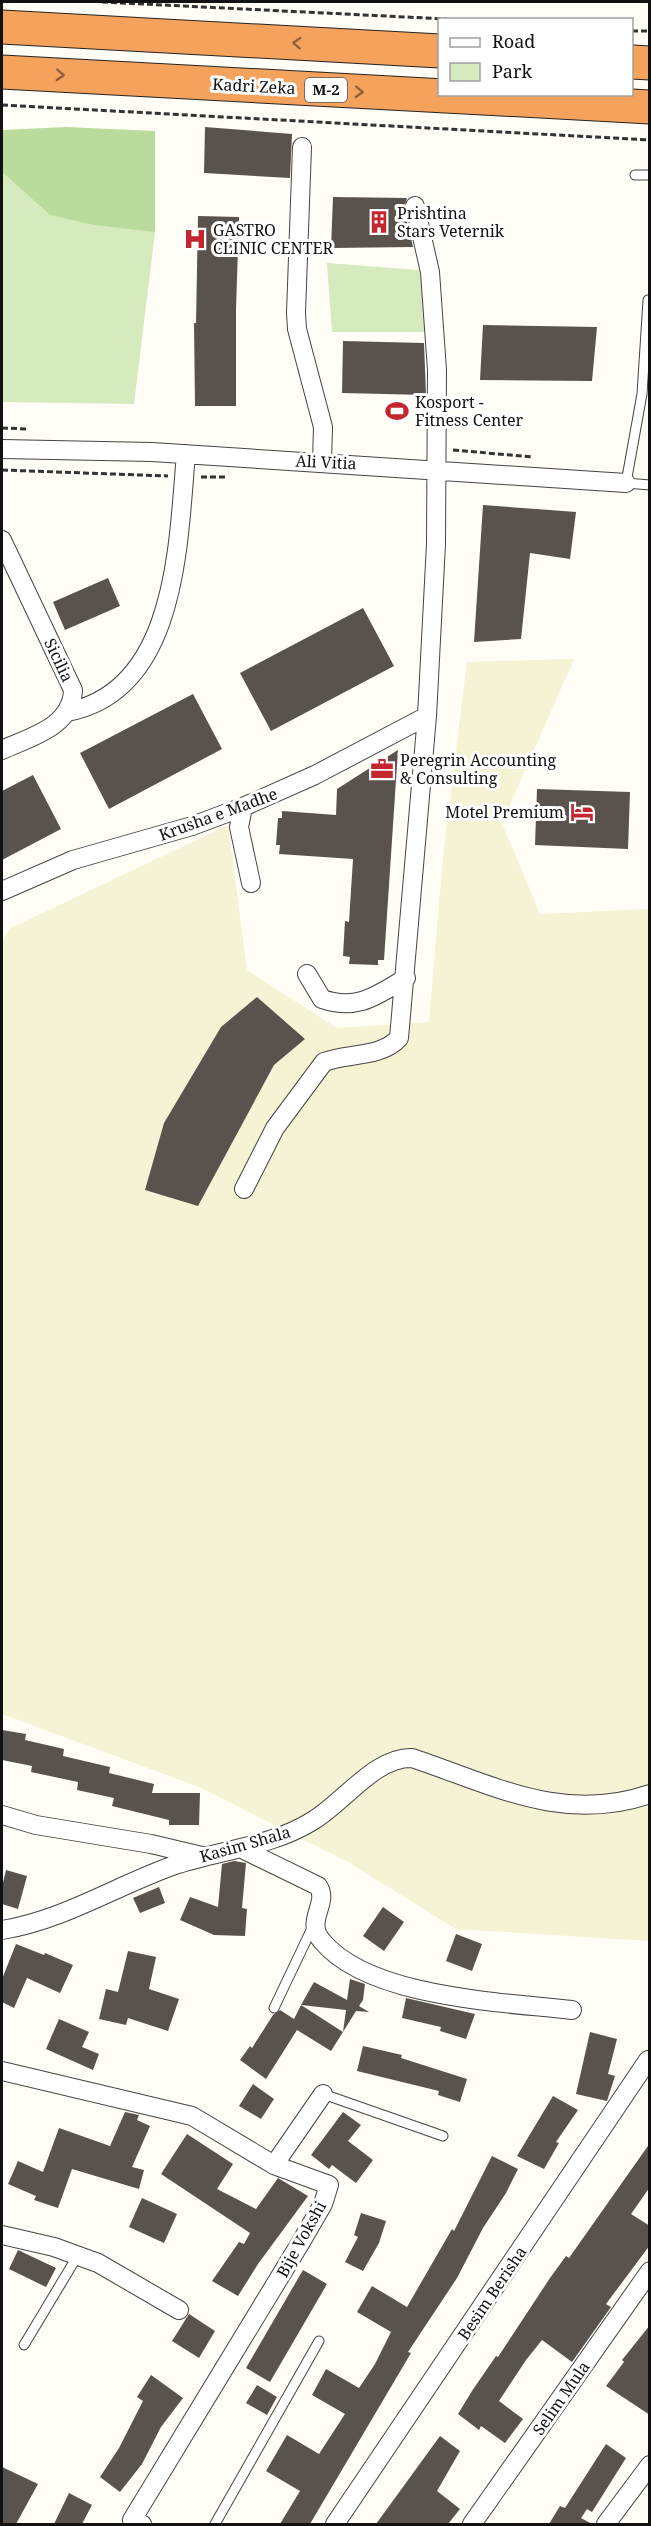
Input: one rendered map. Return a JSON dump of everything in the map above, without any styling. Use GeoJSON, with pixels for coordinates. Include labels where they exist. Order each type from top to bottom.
{"type":"FeatureCollection","features":[{"type":"Feature","properties":{"kind":"highway"},"geometry":{"type":"LineString","coordinates":[[2,27],[438,51]]}},
{"type":"Feature","properties":{"kind":"highway"},"geometry":{"type":"LineString","coordinates":[[633,62],[650,63]]}},
{"type":"Feature","properties":{"kind":"highway","name":"Kadri Zeka"},"geometry":{"type":"LineString","coordinates":[[2,72],[438,96]]}},
{"type":"Feature","properties":{"kind":"highway","name":"Kadri Zeka"},"geometry":{"type":"LineString","coordinates":[[446,96],[650,107]]}},
{"type":"Feature","properties":{"kind":"street"},"geometry":{"type":"LineString","coordinates":[[302,147],[297,329],[323,427],[322,462]]}},
{"type":"Feature","properties":{"kind":"street"},"geometry":{"type":"LineString","coordinates":[[244,1189],[275,1128],[324,1062],[393,1046],[399,1038],[427,716],[436,544],[435,469],[438,402],[430,272],[415,206]]}},
{"type":"Feature","properties":{"kind":"street","name":"Ali Vitia"},"geometry":{"type":"LineString","coordinates":[[2,448],[186,454],[626,483]]}},
{"type":"Feature","properties":{"kind":"street"},"geometry":{"type":"LineString","coordinates":[[2,750],[51,727],[67,712],[99,702],[126,681],[144,659],[158,633],[169,595],[186,454]]}},
{"type":"Feature","properties":{"kind":"street","name":"Sicilia"},"geometry":{"type":"LineString","coordinates":[[2,540],[73,690],[73,702],[67,712]]}},
{"type":"Feature","properties":{"kind":"street","name":"Krusha e Madhe"},"geometry":{"type":"LineString","coordinates":[[2,891],[73,860],[192,826],[243,807],[315,775],[427,716]]}},
{"type":"Feature","properties":{"kind":"street"},"geometry":{"type":"LineString","coordinates":[[243,807],[239,827],[251,883]]}},
{"type":"Feature","properties":{"kind":"street"},"geometry":{"type":"LineString","coordinates":[[307,974],[322,999],[337,1004],[353,1005],[406,978]]}},
{"type":"Feature","properties":{"kind":"street","name":"Kasim Shala"},"geometry":{"type":"LineString","coordinates":[[2,1930],[58,1916],[141,1879],[202,1856],[240,1848],[288,1833],[312,1822],[337,1805],[376,1770],[401,1758],[412,1758],[540,1801],[571,1806],[606,1804],[650,1794]]}},
{"type":"Feature","properties":{"kind":"street"},"geometry":{"type":"LineString","coordinates":[[2,1815],[36,1825],[151,1844],[202,1856]]}},
{"type":"Feature","properties":{"kind":"street"},"geometry":{"type":"LineString","coordinates":[[240,1848],[318,1886],[322,1895],[315,1922],[317,1934],[330,1950],[353,1966],[400,1983],[485,2002],[572,2010]]}},
{"type":"Feature","properties":{"kind":"street","name":"Besim Berisha"},"geometry":{"type":"LineString","coordinates":[[335,2524],[648,2060]]}},
{"type":"Feature","properties":{"kind":"street","name":"Bije Vokshi"},"geometry":{"type":"LineString","coordinates":[[2,2071],[192,2116],[274,2165],[328,2185],[323,2204],[132,2520],[142,2524]]}},
{"type":"Feature","properties":{"kind":"street"},"geometry":{"type":"LineString","coordinates":[[274,2165],[323,2094]]}},
{"type":"Feature","properties":{"kind":"street"},"geometry":{"type":"LineString","coordinates":[[2,2235],[78,2255],[117,2272],[179,2310]]}},
{"type":"Feature","properties":{"kind":"street","name":"Selim Mula"},"geometry":{"type":"LineString","coordinates":[[472,2524],[650,2271]]}},
{"type":"Feature","properties":{"kind":"street"},"geometry":{"type":"LineString","coordinates":[[606,2524],[650,2465]]}},
{"type":"Feature","properties":{"kind":"lane"},"geometry":{"type":"LineString","coordinates":[[634,175],[650,176]]}},
{"type":"Feature","properties":{"kind":"lane"},"geometry":{"type":"LineString","coordinates":[[626,483],[642,394],[648,300]]}},
{"type":"Feature","properties":{"kind":"lane","name":"Ali Vitia"},"geometry":{"type":"LineString","coordinates":[[626,483],[650,485]]}},
{"type":"Feature","properties":{"kind":"lane"},"geometry":{"type":"LineString","coordinates":[[274,2008],[315,1922]]}},
{"type":"Feature","properties":{"kind":"lane"},"geometry":{"type":"LineString","coordinates":[[323,2094],[443,2136]]}},
{"type":"Feature","properties":{"kind":"lane"},"geometry":{"type":"LineString","coordinates":[[24,2344],[78,2255]]}},
{"type":"Feature","properties":{"kind":"lane"},"geometry":{"type":"LineString","coordinates":[[214,2524],[319,2341]]}},
{"type":"Feature","properties":{"kind":"path"},"geometry":{"type":"LineString","coordinates":[[102,2],[438,19]]}},
{"type":"Feature","properties":{"kind":"path"},"geometry":{"type":"LineString","coordinates":[[633,31],[650,31]]}},
{"type":"Feature","properties":{"kind":"path"},"geometry":{"type":"LineString","coordinates":[[2,105],[650,140]]}},
{"type":"Feature","properties":{"kind":"shaded area"},"geometry":{"type":"Polygon","coordinates":[[[574,659],[502,823],[540,914],[649,909],[649,1941],[456,1929],[348,1862],[199,1787],[2,1714],[2,942],[11,928],[228,825],[247,970],[337,1028],[429,1022],[443,857],[467,662],[574,659]]]}},
{"type":"Feature","properties":{"kind":"green space"},"geometry":{"type":"Polygon","coordinates":[[[66,127],[155,131],[155,232],[94,225],[50,215],[2,172],[3,130],[66,127]]]}},
{"type":"Feature","properties":{"kind":"green space"},"geometry":{"type":"Polygon","coordinates":[[[2,172],[50,215],[155,232],[134,404],[2,402],[2,172]]]}},
{"type":"Feature","properties":{"kind":"green space"},"geometry":{"type":"Polygon","coordinates":[[[327,263],[419,270],[433,332],[332,332],[327,263]]]}},
{"type":"Feature","properties":{"kind":"building"},"geometry":{"type":"Polygon","coordinates":[[[205,127],[292,134],[290,178],[204,173],[205,127]]]}},
{"type":"Feature","properties":{"kind":"building","name":"Prishtina Stars Veternik"},"geometry":{"type":"Polygon","coordinates":[[[333,197],[407,198],[404,208],[413,247],[331,248],[333,197]]]}},
{"type":"Feature","properties":{"kind":"building"},"geometry":{"type":"Polygon","coordinates":[[[198,216],[239,217],[236,406],[195,406],[194,323],[196,323],[198,216]]]}},
{"type":"Feature","properties":{"kind":"building"},"geometry":{"type":"Polygon","coordinates":[[[483,325],[597,327],[592,381],[480,380],[483,325]]]}},
{"type":"Feature","properties":{"kind":"building"},"geometry":{"type":"Polygon","coordinates":[[[343,341],[424,343],[426,395],[342,393],[343,341]]]}},
{"type":"Feature","properties":{"kind":"building"},"geometry":{"type":"Polygon","coordinates":[[[483,505],[576,512],[570,559],[530,553],[521,639],[474,642],[483,505]]]}},
{"type":"Feature","properties":{"kind":"building"},"geometry":{"type":"Polygon","coordinates":[[[108,578],[120,606],[65,630],[53,602],[108,578]]]}},
{"type":"Feature","properties":{"kind":"building"},"geometry":{"type":"Polygon","coordinates":[[[363,608],[394,666],[271,731],[240,673],[363,608]]]}},
{"type":"Feature","properties":{"kind":"building"},"geometry":{"type":"Polygon","coordinates":[[[193,694],[222,749],[109,809],[80,753],[193,694]]]}},
{"type":"Feature","properties":{"kind":"building"},"geometry":{"type":"Polygon","coordinates":[[[398,750],[384,960],[378,960],[378,965],[349,964],[350,957],[343,956],[345,921],[349,922],[353,859],[279,854],[280,845],[276,845],[278,818],[282,818],[282,811],[336,815],[337,789],[398,750]]]}},
{"type":"Feature","properties":{"kind":"building"},"geometry":{"type":"Polygon","coordinates":[[[33,775],[61,829],[2,860],[2,791],[33,775]]]}},
{"type":"Feature","properties":{"kind":"building"},"geometry":{"type":"Polygon","coordinates":[[[537,789],[630,792],[628,849],[535,845],[537,789]]]}},
{"type":"Feature","properties":{"kind":"building"},"geometry":{"type":"Polygon","coordinates":[[[257,997],[305,1039],[274,1065],[198,1206],[145,1190],[164,1123],[221,1027],[257,997]]]}},
{"type":"Feature","properties":{"kind":"building"},"geometry":{"type":"Polygon","coordinates":[[[2,1730],[26,1734],[25,1740],[64,1749],[63,1756],[110,1767],[109,1773],[154,1784],[152,1793],[200,1793],[199,1825],[169,1825],[169,1820],[112,1806],[114,1798],[77,1790],[78,1782],[31,1772],[32,1766],[2,1760],[2,1730]]]}},
{"type":"Feature","properties":{"kind":"building"},"geometry":{"type":"Polygon","coordinates":[[[234,1861],[246,1863],[242,1908],[247,1909],[245,1936],[214,1935],[180,1920],[190,1897],[218,1907],[222,1864],[234,1861]]]}},
{"type":"Feature","properties":{"kind":"building"},"geometry":{"type":"Polygon","coordinates":[[[6,1870],[27,1876],[18,1909],[2,1904],[2,1887],[6,1870]]]}},
{"type":"Feature","properties":{"kind":"building"},"geometry":{"type":"Polygon","coordinates":[[[159,1887],[165,1903],[140,1913],[133,1898],[159,1887]]]}},
{"type":"Feature","properties":{"kind":"building"},"geometry":{"type":"Polygon","coordinates":[[[383,1907],[404,1922],[384,1951],[363,1936],[383,1907]]]}},
{"type":"Feature","properties":{"kind":"building"},"geometry":{"type":"Polygon","coordinates":[[[456,1934],[482,1944],[472,1971],[446,1961],[456,1934]]]}},
{"type":"Feature","properties":{"kind":"building"},"geometry":{"type":"Polygon","coordinates":[[[16,1944],[73,1965],[60,1993],[27,1978],[14,2008],[2,2002],[2,1979],[16,1944]]]}},
{"type":"Feature","properties":{"kind":"building"},"geometry":{"type":"Polygon","coordinates":[[[128,1951],[156,1957],[149,1989],[179,1999],[168,2031],[128,2018],[126,2025],[99,2019],[106,1989],[118,1992],[128,1951]]]}},
{"type":"Feature","properties":{"kind":"building"},"geometry":{"type":"Polygon","coordinates":[[[350,1979],[365,1984],[363,2000],[359,2006],[369,2012],[356,2011],[343,2032],[346,2010],[301,2005],[314,1982],[347,2000],[350,1979]]]}},
{"type":"Feature","properties":{"kind":"building"},"geometry":{"type":"Polygon","coordinates":[[[406,1998],[475,2014],[466,2039],[440,2031],[441,2027],[402,2018],[406,1998]]]}},
{"type":"Feature","properties":{"kind":"building"},"geometry":{"type":"Polygon","coordinates":[[[301,2005],[343,2032],[331,2051],[297,2030],[266,2079],[240,2060],[250,2046],[252,2048],[273,2015],[280,2010],[294,2019],[301,2005]]]}},
{"type":"Feature","properties":{"kind":"building"},"geometry":{"type":"Polygon","coordinates":[[[59,2019],[89,2032],[82,2047],[99,2054],[93,2070],[46,2049],[59,2019]]]}},
{"type":"Feature","properties":{"kind":"building"},"geometry":{"type":"Polygon","coordinates":[[[590,2032],[617,2039],[608,2074],[615,2076],[607,2101],[576,2094],[590,2032]]]}},
{"type":"Feature","properties":{"kind":"building"},"geometry":{"type":"Polygon","coordinates":[[[363,2046],[402,2055],[401,2058],[467,2079],[460,2102],[438,2095],[439,2091],[357,2071],[363,2046]]]}},
{"type":"Feature","properties":{"kind":"building"},"geometry":{"type":"Polygon","coordinates":[[[253,2084],[274,2099],[261,2119],[239,2106],[253,2084]]]}},
{"type":"Feature","properties":{"kind":"building"},"geometry":{"type":"Polygon","coordinates":[[[553,2096],[578,2110],[556,2142],[559,2143],[544,2169],[517,2156],[553,2096]]]}},
{"type":"Feature","properties":{"kind":"building"},"geometry":{"type":"Polygon","coordinates":[[[125,2112],[139,2115],[137,2120],[150,2126],[132,2167],[144,2170],[139,2189],[72,2169],[58,2208],[34,2200],[36,2196],[8,2184],[18,2161],[43,2172],[59,2128],[110,2146],[125,2112]]]}},
{"type":"Feature","properties":{"kind":"building"},"geometry":{"type":"Polygon","coordinates":[[[343,2112],[361,2125],[348,2141],[373,2160],[356,2183],[332,2165],[329,2169],[311,2155],[343,2112]]]}},
{"type":"Feature","properties":{"kind":"building"},"geometry":{"type":"Polygon","coordinates":[[[187,2134],[233,2164],[217,2189],[256,2209],[278,2178],[308,2196],[258,2264],[238,2296],[212,2281],[239,2242],[244,2244],[250,2233],[161,2174],[187,2134]]]}},
{"type":"Feature","properties":{"kind":"building"},"geometry":{"type":"Polygon","coordinates":[[[650,2143],[650,2187],[631,2214],[650,2226],[650,2245],[606,2304],[611,2307],[572,2362],[542,2340],[526,2360],[499,2401],[523,2419],[505,2443],[481,2426],[479,2430],[458,2414],[550,2278],[566,2256],[569,2258],[650,2143]]]}},
{"type":"Feature","properties":{"kind":"building"},"geometry":{"type":"Polygon","coordinates":[[[492,2156],[518,2169],[506,2193],[483,2228],[457,2278],[408,2352],[411,2353],[310,2524],[280,2524],[300,2491],[266,2471],[287,2435],[319,2454],[345,2414],[312,2395],[326,2369],[359,2388],[375,2364],[391,2332],[357,2312],[372,2286],[407,2307],[452,2229],[454,2231],[492,2156]]]}},
{"type":"Feature","properties":{"kind":"building"},"geometry":{"type":"Polygon","coordinates":[[[142,2198],[177,2214],[164,2243],[129,2227],[142,2198]]]}},
{"type":"Feature","properties":{"kind":"building"},"geometry":{"type":"Polygon","coordinates":[[[361,2213],[386,2221],[379,2243],[363,2271],[345,2262],[358,2237],[354,2235],[361,2213]]]}},
{"type":"Feature","properties":{"kind":"building"},"geometry":{"type":"Polygon","coordinates":[[[18,2250],[56,2268],[46,2287],[9,2269],[18,2250]]]}},
{"type":"Feature","properties":{"kind":"building"},"geometry":{"type":"Polygon","coordinates":[[[303,2270],[327,2284],[270,2382],[246,2368],[303,2270]]]}},
{"type":"Feature","properties":{"kind":"building"},"geometry":{"type":"Polygon","coordinates":[[[189,2314],[215,2331],[199,2358],[172,2341],[189,2314]]]}},
{"type":"Feature","properties":{"kind":"building"},"geometry":{"type":"Polygon","coordinates":[[[650,2325],[650,2415],[606,2386],[624,2362],[622,2360],[650,2325]]]}},
{"type":"Feature","properties":{"kind":"building"},"geometry":{"type":"Polygon","coordinates":[[[151,2375],[183,2398],[161,2427],[142,2464],[120,2492],[100,2477],[119,2448],[143,2401],[137,2397],[151,2375]]]}},
{"type":"Feature","properties":{"kind":"building"},"geometry":{"type":"Polygon","coordinates":[[[257,2385],[277,2397],[267,2415],[246,2403],[257,2385]]]}},
{"type":"Feature","properties":{"kind":"building"},"geometry":{"type":"Polygon","coordinates":[[[440,2436],[460,2451],[437,2491],[460,2509],[448,2524],[376,2524],[440,2436]]]}},
{"type":"Feature","properties":{"kind":"building"},"geometry":{"type":"Polygon","coordinates":[[[606,2444],[626,2458],[592,2512],[587,2509],[581,2518],[592,2524],[549,2524],[560,2506],[565,2508],[606,2444]]]}},
{"type":"Feature","properties":{"kind":"building"},"geometry":{"type":"Polygon","coordinates":[[[2,2467],[38,2484],[16,2524],[2,2524],[2,2467]]]}},
{"type":"Feature","properties":{"kind":"building"},"geometry":{"type":"Polygon","coordinates":[[[69,2493],[92,2505],[82,2524],[54,2524],[69,2493]]]}},
{"type":"Feature","properties":{"kind":"place","name":"Prishtina Stars Veternik"},"geometry":{"type":"Point","coordinates":[379,222]}},
{"type":"Feature","properties":{"kind":"place","name":"GASTRO CLINIC CENTER"},"geometry":{"type":"Point","coordinates":[195,239]}},
{"type":"Feature","properties":{"kind":"place","name":"Kosport - Fitness Center"},"geometry":{"type":"Point","coordinates":[397,411]}},
{"type":"Feature","properties":{"kind":"place","name":"Peregrin Accounting & Consulting"},"geometry":{"type":"Point","coordinates":[382,769]}},
{"type":"Feature","properties":{"kind":"place","name":"Motel Premium"},"geometry":{"type":"Point","coordinates":[582,812]}}]}
